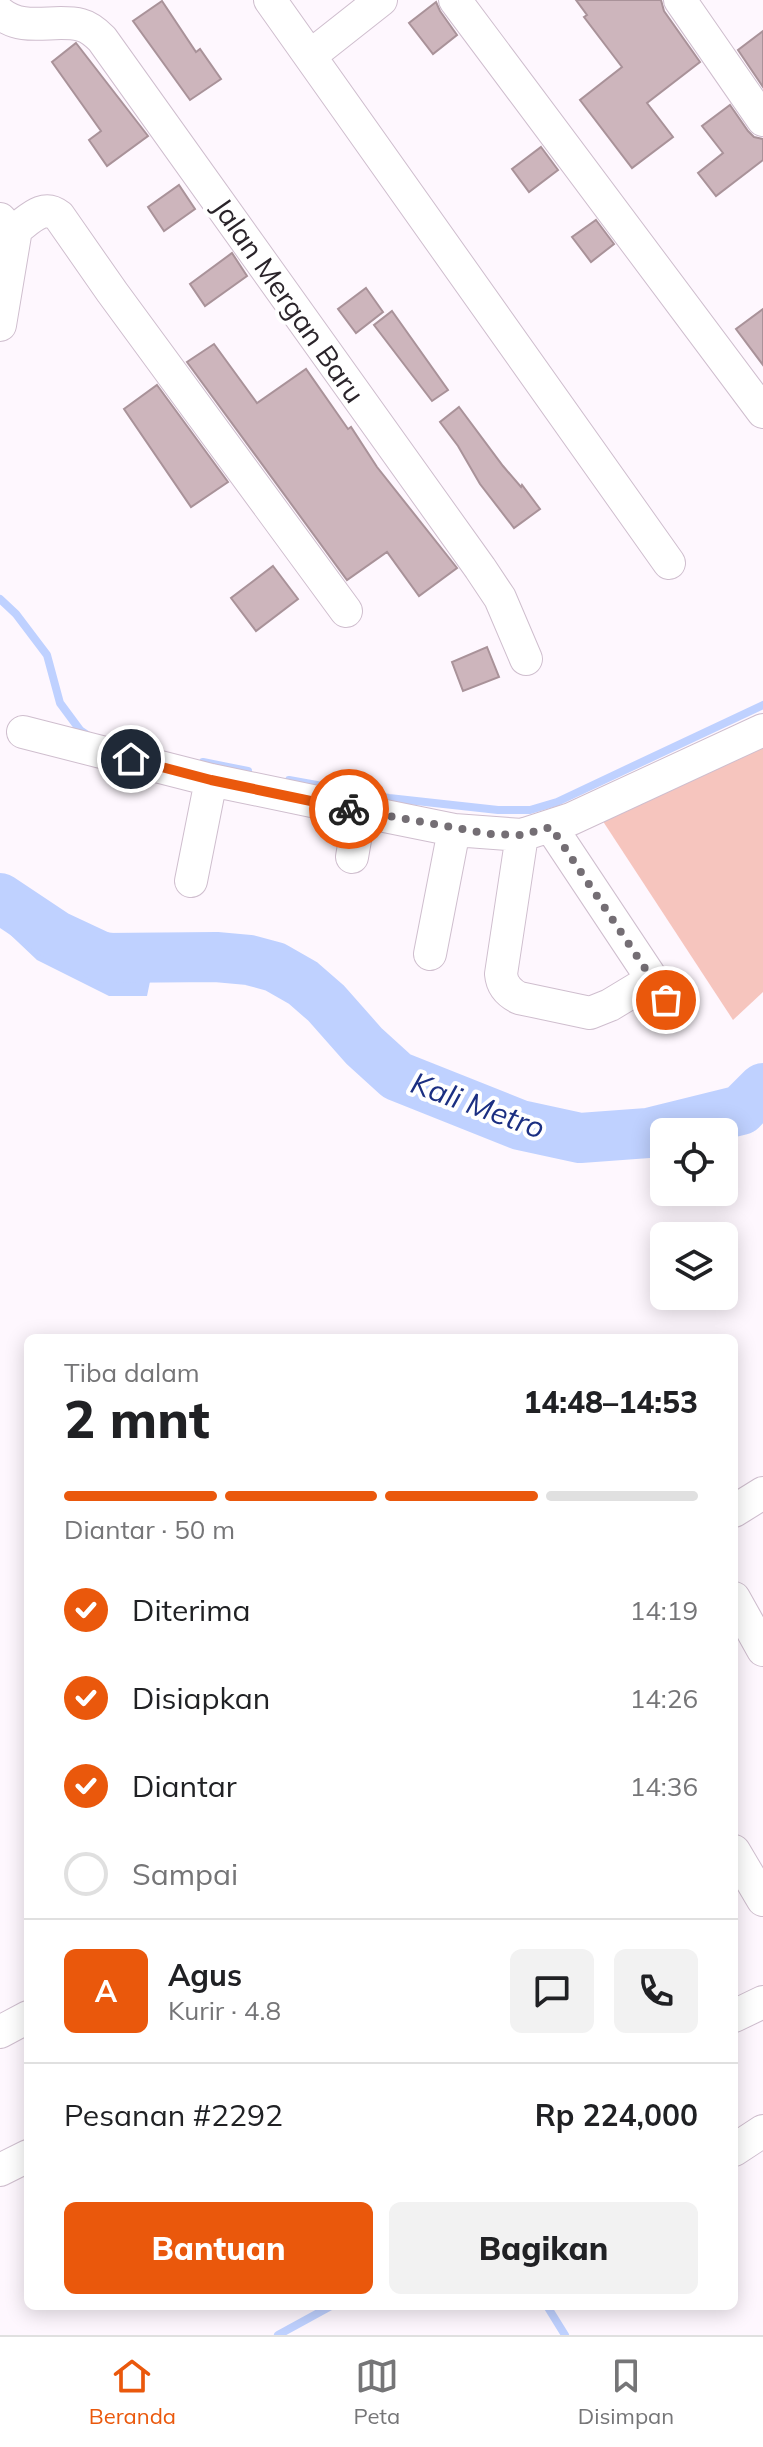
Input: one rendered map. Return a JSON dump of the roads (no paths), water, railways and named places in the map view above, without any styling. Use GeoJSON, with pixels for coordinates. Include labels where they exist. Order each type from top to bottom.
{"type":"FeatureCollection","features":[{"type":"Feature","properties":{"kind":"street"},"geometry":{"type":"LineString","coordinates":[[270,0],[669,563]]}},
{"type":"Feature","properties":{"kind":"street"},"geometry":{"type":"LineString","coordinates":[[310,56],[381,0]]}},
{"type":"Feature","properties":{"kind":"street"},"geometry":{"type":"LineString","coordinates":[[455,0],[763,412]]}},
{"type":"Feature","properties":{"kind":"street"},"geometry":{"type":"LineString","coordinates":[[680,0],[763,120]]}},
{"type":"Feature","properties":{"kind":"street","name":"Jalan Mergan Baru"},"geometry":{"type":"LineString","coordinates":[[0,13],[14,21],[29,24],[79,24],[102,39],[480,568],[500,598],[526,659]]}},
{"type":"Feature","properties":{"kind":"street"},"geometry":{"type":"LineString","coordinates":[[0,325],[8,224],[44,210],[53,211],[346,611]]}},
{"type":"Feature","properties":{"kind":"street"},"geometry":{"type":"LineString","coordinates":[[23,732],[211,780],[454,830],[537,831],[763,730]]}},
{"type":"Feature","properties":{"kind":"street"},"geometry":{"type":"LineString","coordinates":[[191,881],[211,780]]}},
{"type":"Feature","properties":{"kind":"street"},"geometry":{"type":"LineString","coordinates":[[352,857],[360,811]]}},
{"type":"Feature","properties":{"kind":"street"},"geometry":{"type":"LineString","coordinates":[[430,954],[454,830]]}},
{"type":"Feature","properties":{"kind":"street"},"geometry":{"type":"LineString","coordinates":[[537,831],[660,989],[590,1013],[519,998],[510,992],[501,980],[501,974],[537,831]]}},
{"type":"Feature","properties":{"kind":"street"},"geometry":{"type":"LineString","coordinates":[[738,1509],[763,1493]]}},
{"type":"Feature","properties":{"kind":"street"},"geometry":{"type":"LineString","coordinates":[[738,1607],[754,1642]]}},
{"type":"Feature","properties":{"kind":"street"},"geometry":{"type":"LineString","coordinates":[[738,1858],[763,1900]]}},
{"type":"Feature","properties":{"kind":"street"},"geometry":{"type":"LineString","coordinates":[[738,2014],[763,2002]]}},
{"type":"Feature","properties":{"kind":"street"},"geometry":{"type":"LineString","coordinates":[[0,2032],[24,2019]]}},
{"type":"Feature","properties":{"kind":"street"},"geometry":{"type":"LineString","coordinates":[[738,2147],[763,2131]]}},
{"type":"Feature","properties":{"kind":"street"},"geometry":{"type":"LineString","coordinates":[[0,2170],[24,2158]]}},
{"type":"Feature","properties":{"kind":"water"},"geometry":{"type":"Polygon","coordinates":[[[0,878],[95,931],[159,938],[147,996],[109,996],[37,960],[0,925],[0,878]]]}},
{"type":"Feature","properties":{"kind":"waterway"},"geometry":{"type":"LineString","coordinates":[[0,599],[16,614],[47,655],[60,703],[80,730],[89,736]]}},
{"type":"Feature","properties":{"kind":"waterway"},"geometry":{"type":"LineString","coordinates":[[289,780],[389,798],[498,810],[530,810],[557,802],[763,705]]}},
{"type":"Feature","properties":{"kind":"waterway"},"geometry":{"type":"LineString","coordinates":[[203,762],[248,771]]}},
{"type":"Feature","properties":{"kind":"waterway","name":"Kali Metro"},"geometry":{"type":"LineString","coordinates":[[0,898],[57,936],[104,958],[216,957],[249,960],[275,967],[303,983],[326,1003],[364,1046],[397,1076],[520,1125],[580,1138],[648,1133],[741,1110],[763,1088]]}},
{"type":"Feature","properties":{"kind":"waterway"},"geometry":{"type":"LineString","coordinates":[[278,2335],[324,2310]]}},
{"type":"Feature","properties":{"kind":"waterway"},"geometry":{"type":"LineString","coordinates":[[549,2310],[565,2335]]}}]}
